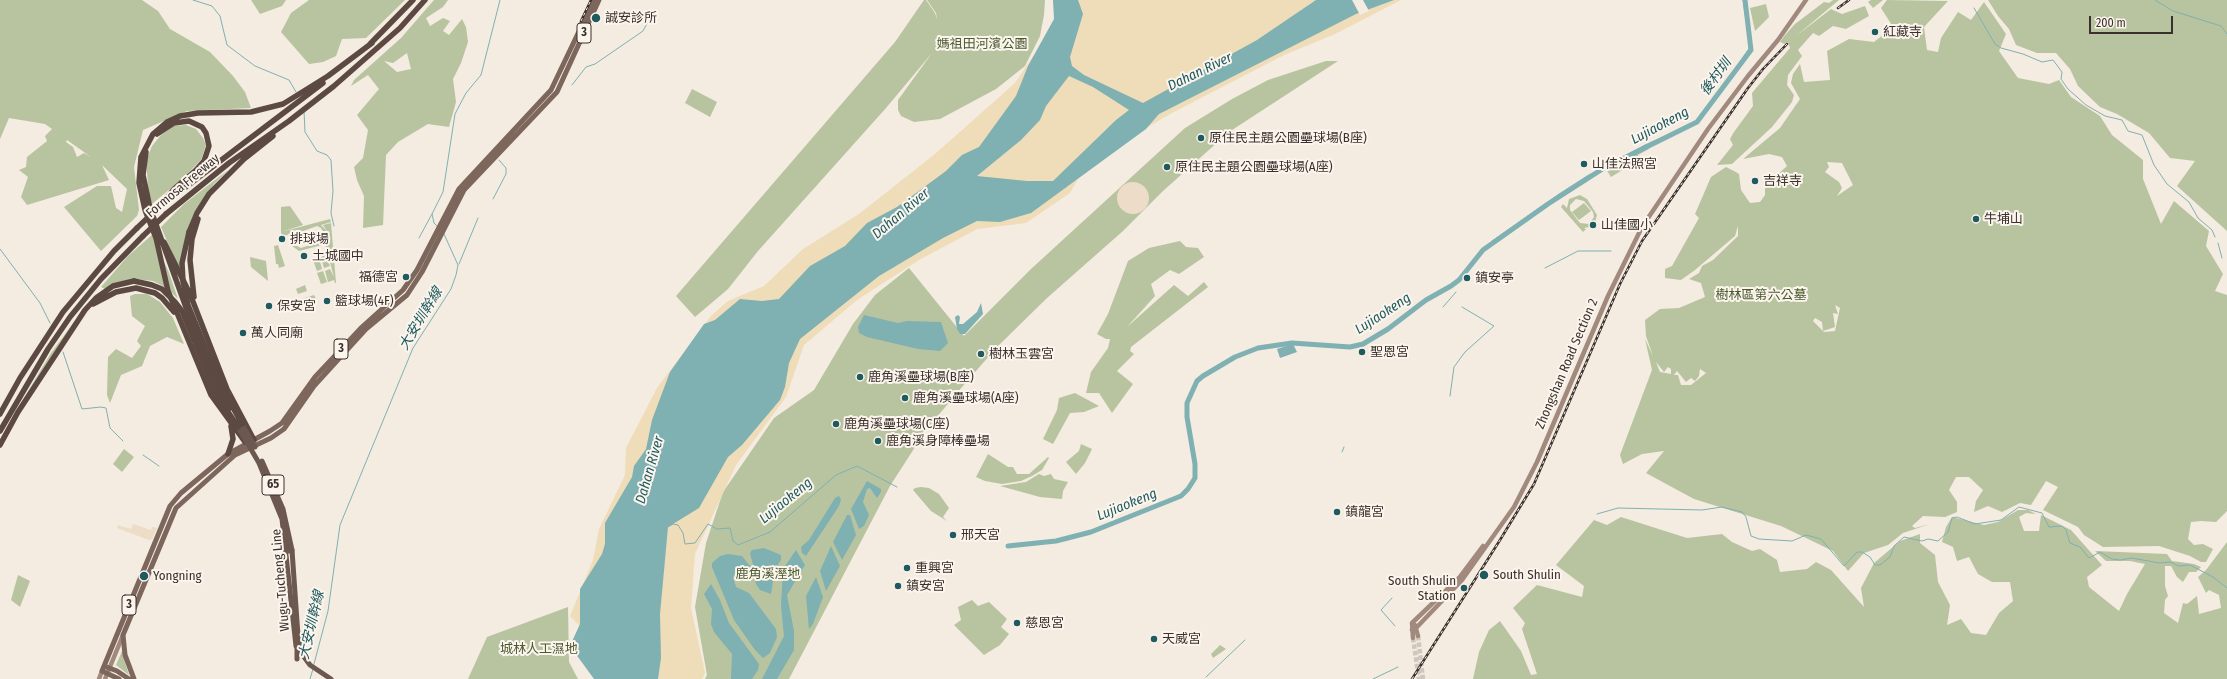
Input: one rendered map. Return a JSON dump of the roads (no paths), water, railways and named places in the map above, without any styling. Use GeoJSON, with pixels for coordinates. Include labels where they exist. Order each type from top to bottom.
{"type":"FeatureCollection","features":[{"type":"Feature","properties":{"kind":"highway"},"geometry":{"type":"LineString","coordinates":[[240,426],[220,391],[200,348],[157,236],[145,210],[138,175],[141,157],[153,134],[167,122],[180,116],[198,113],[251,112],[283,104],[299,98],[372,43],[413,0]]}},
{"type":"Feature","properties":{"kind":"highway","name":"Formosa Freeway"},"geometry":{"type":"LineString","coordinates":[[0,431],[48,349],[70,317],[142,236],[166,214],[229,163],[289,121],[378,49],[425,0]]}},
{"type":"Feature","properties":{"kind":"highway","name":"Formosa Freeway"},"geometry":{"type":"LineString","coordinates":[[0,414],[20,378],[63,312],[137,228],[160,207],[299,98]]}},
{"type":"Feature","properties":{"kind":"highway"},"geometry":{"type":"LineString","coordinates":[[160,207],[174,189],[196,170],[208,153],[210,146],[206,133],[196,123],[182,121],[168,126],[155,137],[146,154],[143,175],[145,192],[157,236],[168,291],[182,326],[215,402],[230,424],[246,443]]}},
{"type":"Feature","properties":{"kind":"highway"},"geometry":{"type":"LineString","coordinates":[[240,426],[222,388],[188,305],[183,282],[182,263],[188,232],[203,202],[244,159],[289,121]]}},
{"type":"Feature","properties":{"kind":"highway"},"geometry":{"type":"LineString","coordinates":[[200,321],[193,293],[190,249],[200,212],[221,182]]}},
{"type":"Feature","properties":{"kind":"highway"},"geometry":{"type":"LineString","coordinates":[[157,236],[187,288],[217,367],[254,440]]}},
{"type":"Feature","properties":{"kind":"highway"},"geometry":{"type":"LineString","coordinates":[[0,445],[18,412],[85,310],[108,288],[134,281],[162,289],[175,302],[182,312],[215,392],[240,426]]}},
{"type":"Feature","properties":{"kind":"highway"},"geometry":{"type":"LineString","coordinates":[[85,310],[116,292],[136,288],[155,293],[162,298],[182,326]]}},
{"type":"Feature","properties":{"kind":"highway"},"geometry":{"type":"LineString","coordinates":[[228,454],[233,439],[230,424]]}},
{"type":"Feature","properties":{"kind":"highway","name":"Wugu-Tucheng Line"},"geometry":{"type":"LineString","coordinates":[[240,426],[277,494],[287,531],[294,571],[299,643],[311,664],[335,679]]}},
{"type":"Feature","properties":{"kind":"highway"},"geometry":{"type":"LineString","coordinates":[[287,531],[296,622],[297,659]]}},
{"type":"Feature","properties":{"kind":"highway","name":"Wugu-Tucheng Line"},"geometry":{"type":"LineString","coordinates":[[287,531],[296,646],[303,658],[313,669],[331,679]]}},
{"type":"Feature","properties":{"kind":"main road","name":"3"},"geometry":{"type":"LineString","coordinates":[[134,679],[125,655],[123,635],[169,517],[181,502],[235,455],[271,438],[284,429],[314,386],[366,329],[407,295],[422,272],[459,189],[551,90],[594,0]]}},
{"type":"Feature","properties":{"kind":"main road","name":"3"},"geometry":{"type":"LineString","coordinates":[[106,669],[180,494],[228,454],[282,423],[318,374],[362,327],[403,290],[417,270],[464,190],[556,92],[599,0]]}},
{"type":"Feature","properties":{"kind":"main road","name":"Zhongshan Road Section 2"},"geometry":{"type":"LineString","coordinates":[[1412,630],[1417,627],[1465,575],[1514,507],[1624,262],[1642,227],[1708,129],[1748,76],[1778,40],[1806,0]]}},
{"type":"Feature","properties":{"kind":"main road","name":"Zhongshan Road Section 2"},"geometry":{"type":"LineString","coordinates":[[1412,623],[1459,578],[1496,528],[1530,474]]}},
{"type":"Feature","properties":{"kind":"main road"},"geometry":{"type":"LineString","coordinates":[[1412,623],[1417,627],[1416,637],[1412,630],[1412,623]]}},
{"type":"Feature","properties":{"kind":"main road"},"geometry":{"type":"LineString","coordinates":[[99,679],[106,669],[123,635]]}},
{"type":"Feature","properties":{"kind":"main road"},"geometry":{"type":"LineString","coordinates":[[104,679],[106,669]]}},
{"type":"Feature","properties":{"kind":"main road"},"geometry":{"type":"LineString","coordinates":[[106,669],[119,679]]}},
{"type":"Feature","properties":{"kind":"main road"},"geometry":{"type":"LineString","coordinates":[[106,669],[129,679]]}},
{"type":"Feature","properties":{"kind":"water","name":"Dahan River"},"geometry":{"type":"Polygon","coordinates":[[[1053,0],[1078,0],[1083,14],[1070,57],[1072,66],[1084,75],[1143,103],[1257,40],[1316,0],[1394,0],[1356,14],[1159,114],[1146,129],[1031,213],[1000,222],[977,221],[943,238],[879,276],[800,339],[789,363],[785,387],[780,400],[742,445],[728,457],[699,508],[668,527],[660,614],[661,658],[658,679],[594,679],[570,646],[580,624],[580,589],[602,554],[605,544],[605,523],[632,477],[634,466],[646,449],[652,420],[670,372],[704,324],[715,320],[740,299],[762,301],[779,299],[810,266],[845,246],[867,223],[897,207],[946,171],[962,155],[979,147],[1016,96],[1028,66],[1054,19],[1053,0]],[[1069,76],[1046,106],[1040,120],[1021,140],[977,176],[1027,181],[1053,181],[1116,120],[1129,110],[1093,87],[1069,76]]]}},
{"type":"Feature","properties":{"kind":"water"},"geometry":{"type":"Polygon","coordinates":[[[981,303],[983,314],[965,334],[960,334],[957,329],[955,317],[958,315],[960,317],[959,324],[963,324],[977,312],[981,303]]]}},
{"type":"Feature","properties":{"kind":"water"},"geometry":{"type":"Polygon","coordinates":[[[864,315],[898,323],[907,321],[941,322],[948,343],[940,351],[918,349],[867,337],[859,333],[858,327],[864,315]]]}},
{"type":"Feature","properties":{"kind":"water"},"geometry":{"type":"Polygon","coordinates":[[[1293,344],[1297,352],[1280,358],[1277,349],[1293,344]]]}},
{"type":"Feature","properties":{"kind":"water"},"geometry":{"type":"Polygon","coordinates":[[[867,481],[881,489],[881,492],[877,498],[870,488],[867,489],[863,502],[869,515],[864,526],[859,529],[851,509],[867,481]]]}},
{"type":"Feature","properties":{"kind":"water"},"geometry":{"type":"Polygon","coordinates":[[[839,496],[841,500],[839,506],[806,556],[802,553],[801,547],[809,540],[835,498],[839,496]]]}},
{"type":"Feature","properties":{"kind":"water"},"geometry":{"type":"Polygon","coordinates":[[[847,515],[850,515],[856,535],[842,560],[833,542],[847,515]]]}},
{"type":"Feature","properties":{"kind":"water"},"geometry":{"type":"Polygon","coordinates":[[[831,546],[840,566],[826,591],[820,571],[831,546]]]}},
{"type":"Feature","properties":{"kind":"water"},"geometry":{"type":"Polygon","coordinates":[[[764,548],[781,555],[781,560],[775,569],[771,594],[760,590],[756,584],[753,572],[747,567],[737,569],[733,577],[736,587],[749,593],[776,629],[777,637],[770,653],[763,658],[755,650],[734,620],[712,567],[712,563],[720,556],[728,554],[742,556],[750,566],[753,565],[750,553],[752,550],[764,548]]]}},
{"type":"Feature","properties":{"kind":"water"},"geometry":{"type":"Polygon","coordinates":[[[796,550],[805,565],[787,595],[794,631],[794,650],[777,679],[762,679],[784,636],[781,606],[783,569],[796,550]]]}},
{"type":"Feature","properties":{"kind":"water"},"geometry":{"type":"Polygon","coordinates":[[[816,577],[823,597],[813,624],[809,629],[806,596],[816,577]]]}},
{"type":"Feature","properties":{"kind":"water"},"geometry":{"type":"Polygon","coordinates":[[[711,584],[720,600],[729,623],[759,664],[758,670],[752,679],[731,679],[732,654],[714,632],[711,624],[712,609],[704,594],[711,584]]]}},
{"type":"Feature","properties":{"kind":"waterway"},"geometry":{"type":"LineString","coordinates":[[193,0],[212,6],[220,16],[227,45],[255,66],[289,80],[296,92]]}},
{"type":"Feature","properties":{"kind":"waterway","name":"大安圳幹線"},"geometry":{"type":"LineString","coordinates":[[438,227],[434,223],[432,214],[443,192],[455,114],[466,93],[481,75],[500,0]]}},
{"type":"Feature","properties":{"kind":"waterway","name":"後村圳"},"geometry":{"type":"LineString","coordinates":[[1492,241],[1587,176],[1645,145],[1695,123],[1721,90],[1750,47],[1743,0]]}},
{"type":"Feature","properties":{"kind":"waterway","name":"Lujiaokeng"},"geometry":{"type":"LineString","coordinates":[[1008,546],[1056,541],[1091,532],[1181,496],[1188,489],[1195,478],[1195,464],[1187,417],[1187,403],[1197,381],[1203,376],[1235,357],[1258,348],[1292,343],[1350,347],[1363,344],[1388,329],[1426,300],[1459,280],[1483,250],[1548,204],[1604,168],[1697,122],[1751,50],[1745,0]]}},
{"type":"Feature","properties":{"kind":"waterway","name":"Lujiaokeng"},"geometry":{"type":"LineString","coordinates":[[2155,0],[2173,11],[2221,26],[2227,34]]}},
{"type":"Feature","properties":{"kind":"waterway"},"geometry":{"type":"LineString","coordinates":[[1974,8],[1995,44],[2001,48],[2023,54],[2042,62],[2053,60],[2062,72],[2061,79],[2068,89],[2086,105],[2105,116],[2122,120],[2128,131],[2142,135],[2154,165],[2167,184],[2189,202],[2198,218],[2212,230],[2215,237]]}},
{"type":"Feature","properties":{"kind":"waterway"},"geometry":{"type":"LineString","coordinates":[[572,85],[586,67],[595,64],[643,31],[650,18]]}},
{"type":"Feature","properties":{"kind":"waterway"},"geometry":{"type":"LineString","coordinates":[[304,111],[305,132],[317,151],[327,155],[331,160],[333,191],[331,213],[334,226]]}},
{"type":"Feature","properties":{"kind":"waterway"},"geometry":{"type":"LineString","coordinates":[[493,199],[506,174],[506,168],[499,160]]}},
{"type":"Feature","properties":{"kind":"waterway"},"geometry":{"type":"LineString","coordinates":[[419,238],[432,214]]}},
{"type":"Feature","properties":{"kind":"waterway"},"geometry":{"type":"LineString","coordinates":[[459,264],[478,218]]}},
{"type":"Feature","properties":{"kind":"waterway","name":"大安圳幹線"},"geometry":{"type":"LineString","coordinates":[[314,664],[328,611],[340,525],[413,348],[451,289],[456,275],[458,265],[444,234]]}},
{"type":"Feature","properties":{"kind":"waterway"},"geometry":{"type":"LineString","coordinates":[[2218,243],[2222,258]]}},
{"type":"Feature","properties":{"kind":"waterway"},"geometry":{"type":"LineString","coordinates":[[0,249],[40,303],[50,323]]}},
{"type":"Feature","properties":{"kind":"waterway"},"geometry":{"type":"LineString","coordinates":[[1545,268],[1578,251],[1611,251]]}},
{"type":"Feature","properties":{"kind":"waterway"},"geometry":{"type":"LineString","coordinates":[[1443,307],[1456,292]]}},
{"type":"Feature","properties":{"kind":"waterway"},"geometry":{"type":"LineString","coordinates":[[1450,396],[1454,367],[1465,352],[1494,326],[1462,307]]}},
{"type":"Feature","properties":{"kind":"waterway"},"geometry":{"type":"LineString","coordinates":[[63,352],[82,409],[101,407],[106,408],[110,428],[123,441]]}},
{"type":"Feature","properties":{"kind":"waterway"},"geometry":{"type":"LineString","coordinates":[[1342,452],[1344,447]]}},
{"type":"Feature","properties":{"kind":"waterway"},"geometry":{"type":"LineString","coordinates":[[143,455],[159,466]]}},
{"type":"Feature","properties":{"kind":"waterway","name":"Lujiaokeng"},"geometry":{"type":"LineString","coordinates":[[668,527],[673,524],[678,525],[683,533],[685,544],[695,543],[708,524],[717,529],[730,528],[733,541],[738,545],[770,532],[836,475],[857,466],[897,487]]}},
{"type":"Feature","properties":{"kind":"waterway"},"geometry":{"type":"LineString","coordinates":[[1597,514],[1618,508],[1702,510],[1722,507],[1742,512],[1746,517],[1751,536],[1759,539],[1792,541],[1806,535],[1821,539],[1844,566],[1857,552],[1862,552],[1870,557],[1875,565],[1880,565],[1890,557],[1894,546],[1904,537],[1922,541],[1928,539],[1938,541],[1948,532],[1952,518],[1957,517],[1975,524],[2001,520],[2019,507],[2042,513],[2049,527],[2062,526],[2066,530],[2070,543],[2080,547],[2089,558],[2100,552],[2112,559],[2120,560],[2132,558],[2159,563],[2170,562],[2179,566],[2190,565],[2213,577],[2227,588]]}},
{"type":"Feature","properties":{"kind":"waterway"},"geometry":{"type":"LineString","coordinates":[[1392,598],[1381,610],[1395,626]]}},
{"type":"Feature","properties":{"kind":"waterway"},"geometry":{"type":"LineString","coordinates":[[1206,677],[1245,640]]}},
{"type":"Feature","properties":{"kind":"waterway"},"geometry":{"type":"LineString","coordinates":[[1373,679],[1398,667]]}},
{"type":"Feature","properties":{"kind":"waterway","name":"大安圳幹線"},"geometry":{"type":"LineString","coordinates":[[310,679],[313,669]]}},
{"type":"Feature","properties":{"kind":"tunnel"},"geometry":{"type":"LineString","coordinates":[[1418,636],[1423,679]]}},
{"type":"Feature","properties":{"kind":"tunnel"},"geometry":{"type":"LineString","coordinates":[[1413,638],[1419,679]]}},
{"type":"Feature","properties":{"kind":"railway"},"geometry":{"type":"LineString","coordinates":[[581,21],[591,0]]}},
{"type":"Feature","properties":{"kind":"railway"},"geometry":{"type":"LineString","coordinates":[[1838,8],[1849,0]]}},
{"type":"Feature","properties":{"kind":"railway"},"geometry":{"type":"LineString","coordinates":[[1412,679],[1534,484],[1620,284],[1642,241],[1748,88],[1763,69],[1787,44]]}},
{"type":"Feature","properties":{"kind":"place","name":"誠安診所"},"geometry":{"type":"Point","coordinates":[596,18]}},
{"type":"Feature","properties":{"kind":"place","name":"紅藏寺"},"geometry":{"type":"Point","coordinates":[1875,32]}},
{"type":"Feature","properties":{"kind":"place","name":"原住民主題公園壘球場(B座)"},"geometry":{"type":"Point","coordinates":[1201,138]}},
{"type":"Feature","properties":{"kind":"place","name":"山佳法照宮"},"geometry":{"type":"Point","coordinates":[1584,164]}},
{"type":"Feature","properties":{"kind":"place","name":"原住民主題公園壘球場(A座)"},"geometry":{"type":"Point","coordinates":[1167,167]}},
{"type":"Feature","properties":{"kind":"place","name":"吉祥寺"},"geometry":{"type":"Point","coordinates":[1755,181]}},
{"type":"Feature","properties":{"kind":"place","name":"牛埔山"},"geometry":{"type":"Point","coordinates":[1976,219]}},
{"type":"Feature","properties":{"kind":"place","name":"山佳國小"},"geometry":{"type":"Point","coordinates":[1593,225]}},
{"type":"Feature","properties":{"kind":"place","name":"排球場"},"geometry":{"type":"Point","coordinates":[282,239]}},
{"type":"Feature","properties":{"kind":"place","name":"土城國中"},"geometry":{"type":"Point","coordinates":[304,256]}},
{"type":"Feature","properties":{"kind":"place","name":"福德宮"},"geometry":{"type":"Point","coordinates":[406,277]}},
{"type":"Feature","properties":{"kind":"place","name":"鎮安亭"},"geometry":{"type":"Point","coordinates":[1467,278]}},
{"type":"Feature","properties":{"kind":"place","name":"籃球場(4F)"},"geometry":{"type":"Point","coordinates":[327,301]}},
{"type":"Feature","properties":{"kind":"place","name":"保安宮"},"geometry":{"type":"Point","coordinates":[269,306]}},
{"type":"Feature","properties":{"kind":"place","name":"萬人同廟"},"geometry":{"type":"Point","coordinates":[243,333]}},
{"type":"Feature","properties":{"kind":"place","name":"聖恩宮"},"geometry":{"type":"Point","coordinates":[1362,352]}},
{"type":"Feature","properties":{"kind":"place","name":"樹林玉雲宮"},"geometry":{"type":"Point","coordinates":[981,354]}},
{"type":"Feature","properties":{"kind":"place","name":"鹿角溪壘球場(B座)"},"geometry":{"type":"Point","coordinates":[860,377]}},
{"type":"Feature","properties":{"kind":"place","name":"鹿角溪壘球場(A座)"},"geometry":{"type":"Point","coordinates":[905,398]}},
{"type":"Feature","properties":{"kind":"place","name":"鹿角溪壘球場(C座)"},"geometry":{"type":"Point","coordinates":[836,424]}},
{"type":"Feature","properties":{"kind":"place","name":"鹿角溪身障棒壘場"},"geometry":{"type":"Point","coordinates":[878,441]}},
{"type":"Feature","properties":{"kind":"place","name":"鎮龍宮"},"geometry":{"type":"Point","coordinates":[1337,512]}},
{"type":"Feature","properties":{"kind":"place","name":"邢天宮"},"geometry":{"type":"Point","coordinates":[953,535]}},
{"type":"Feature","properties":{"kind":"place","name":"重興宮"},"geometry":{"type":"Point","coordinates":[907,568]}},
{"type":"Feature","properties":{"kind":"place","name":"South Shulin"},"geometry":{"type":"Point","coordinates":[1484,575]}},
{"type":"Feature","properties":{"kind":"place","name":"Yongning"},"geometry":{"type":"Point","coordinates":[144,576]}},
{"type":"Feature","properties":{"kind":"place","name":"鎮安宮"},"geometry":{"type":"Point","coordinates":[898,586]}},
{"type":"Feature","properties":{"kind":"place","name":"South Shulin Station"},"geometry":{"type":"Point","coordinates":[1464,588]}},
{"type":"Feature","properties":{"kind":"place","name":"慈恩宮"},"geometry":{"type":"Point","coordinates":[1017,623]}},
{"type":"Feature","properties":{"kind":"place","name":"天威宮"},"geometry":{"type":"Point","coordinates":[1154,639]}},
{"type":"Feature","properties":{"kind":"park label","name":"媽祖田河濱公園"},"geometry":{"type":"Point","coordinates":[982,44]}},
{"type":"Feature","properties":{"kind":"park label","name":"樹林區第六公墓"},"geometry":{"type":"Point","coordinates":[1761,295]}},
{"type":"Feature","properties":{"kind":"park label","name":"鹿角溪溼地"},"geometry":{"type":"Point","coordinates":[768,574]}},
{"type":"Feature","properties":{"kind":"park label","name":"城林人工濕地"},"geometry":{"type":"Point","coordinates":[539,649]}}]}
